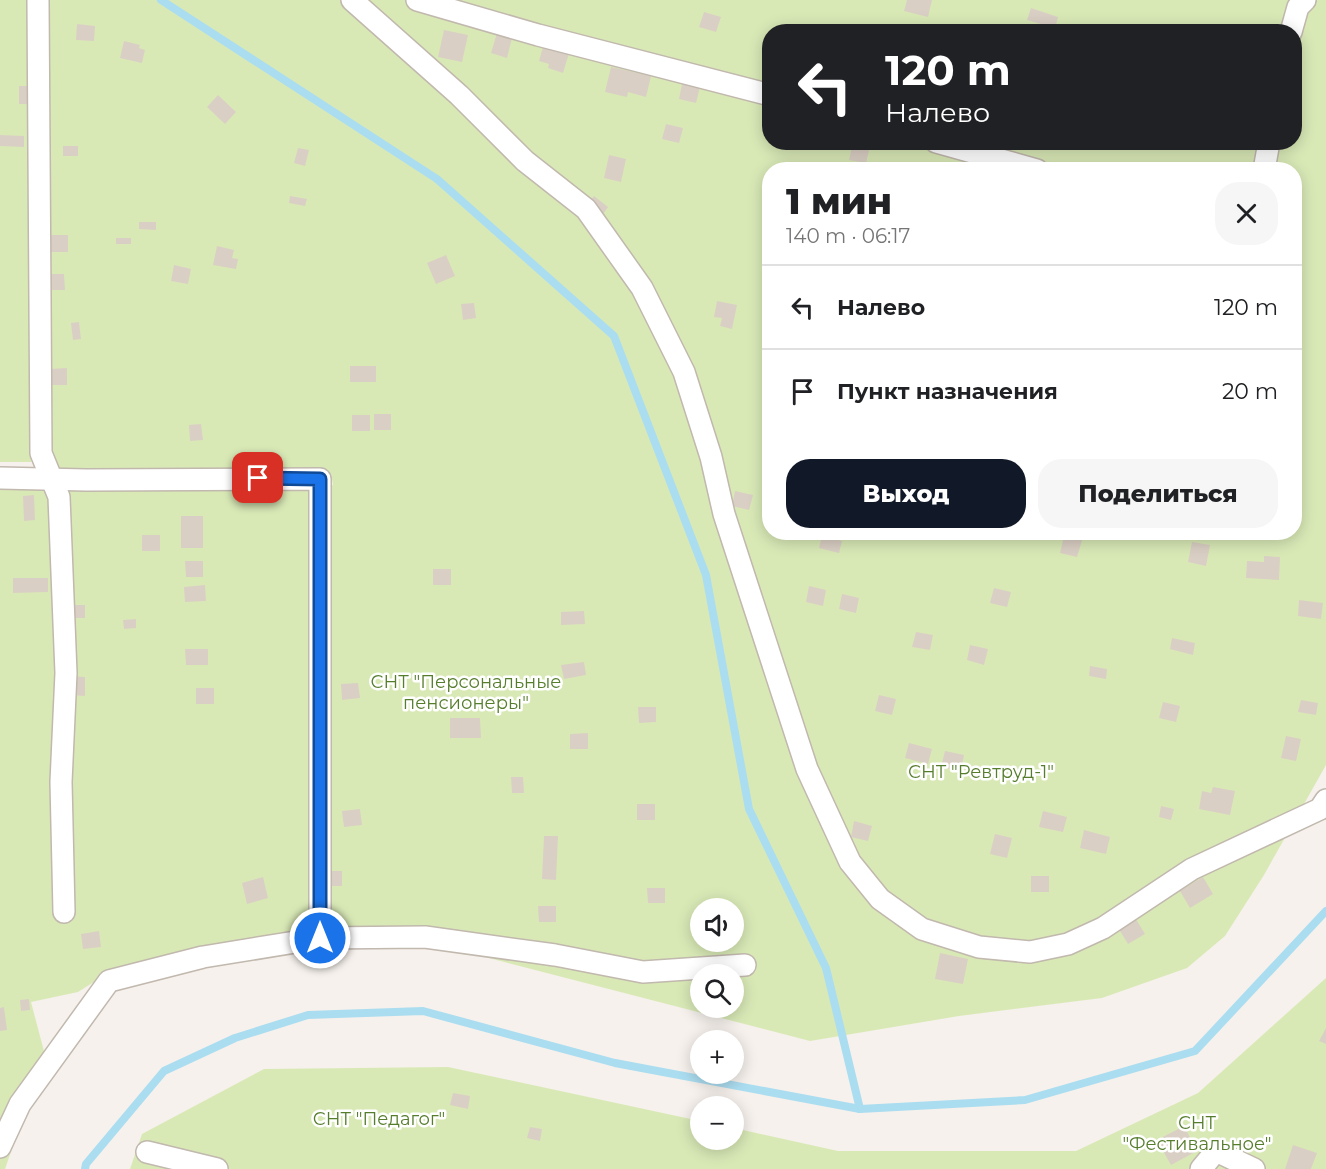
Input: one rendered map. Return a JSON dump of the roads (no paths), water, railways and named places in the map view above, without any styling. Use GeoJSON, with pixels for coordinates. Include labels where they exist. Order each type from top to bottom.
{"type":"FeatureCollection","features":[{"type":"Feature","properties":{"kind":"street"},"geometry":{"type":"LineString","coordinates":[[38,0],[41,453],[59,497],[66,674],[61,782],[64,912]]}},
{"type":"Feature","properties":{"kind":"street"},"geometry":{"type":"LineString","coordinates":[[352,0],[459,95],[525,161],[586,208],[642,288],[684,372],[711,457],[724,513],[807,769],[850,862],[880,898],[922,929],[979,948],[1030,952],[1068,944],[1103,928],[1192,869],[1320,809],[1326,800]]}},
{"type":"Feature","properties":{"kind":"street"},"geometry":{"type":"LineString","coordinates":[[417,0],[538,35],[762,93]]}},
{"type":"Feature","properties":{"kind":"street"},"geometry":{"type":"LineString","coordinates":[[1293,24],[1298,7],[1305,0]]}},
{"type":"Feature","properties":{"kind":"street"},"geometry":{"type":"LineString","coordinates":[[965,150],[1008,162]]}},
{"type":"Feature","properties":{"kind":"street"},"geometry":{"type":"LineString","coordinates":[[0,478],[320,479],[320,938]]}},
{"type":"Feature","properties":{"kind":"street"},"geometry":{"type":"LineString","coordinates":[[0,1148],[20,1104],[109,981],[203,957],[320,938],[425,937],[555,954],[643,972],[745,965]]}},
{"type":"Feature","properties":{"kind":"street"},"geometry":{"type":"LineString","coordinates":[[1201,1169],[1216,1151],[1254,1169]]}},
{"type":"Feature","properties":{"kind":"street"},"geometry":{"type":"LineString","coordinates":[[147,1152],[217,1169]]}},
{"type":"Feature","properties":{"kind":"waterway"},"geometry":{"type":"LineString","coordinates":[[161,0],[437,179],[614,336],[706,575],[749,809],[826,968],[860,1109]]}},
{"type":"Feature","properties":{"kind":"waterway"},"geometry":{"type":"LineString","coordinates":[[85,1169],[86,1164],[164,1071],[235,1038],[308,1015],[423,1011],[615,1063],[860,1109],[1025,1100],[1195,1051],[1326,911]]}},
{"type":"Feature","properties":{"kind":"park label","name":"СНТ \"Персональные пенсионеры\""},"geometry":{"type":"Point","coordinates":[466,692]}},
{"type":"Feature","properties":{"kind":"park label","name":"СНТ \"Ревтруд-1\""},"geometry":{"type":"Point","coordinates":[981,772]}},
{"type":"Feature","properties":{"kind":"park label","name":"СНТ \"Педагог\""},"geometry":{"type":"Point","coordinates":[379,1119]}},
{"type":"Feature","properties":{"kind":"park label","name":"СНТ \"Фестивальное\""},"geometry":{"type":"Point","coordinates":[1197,1133]}}]}
